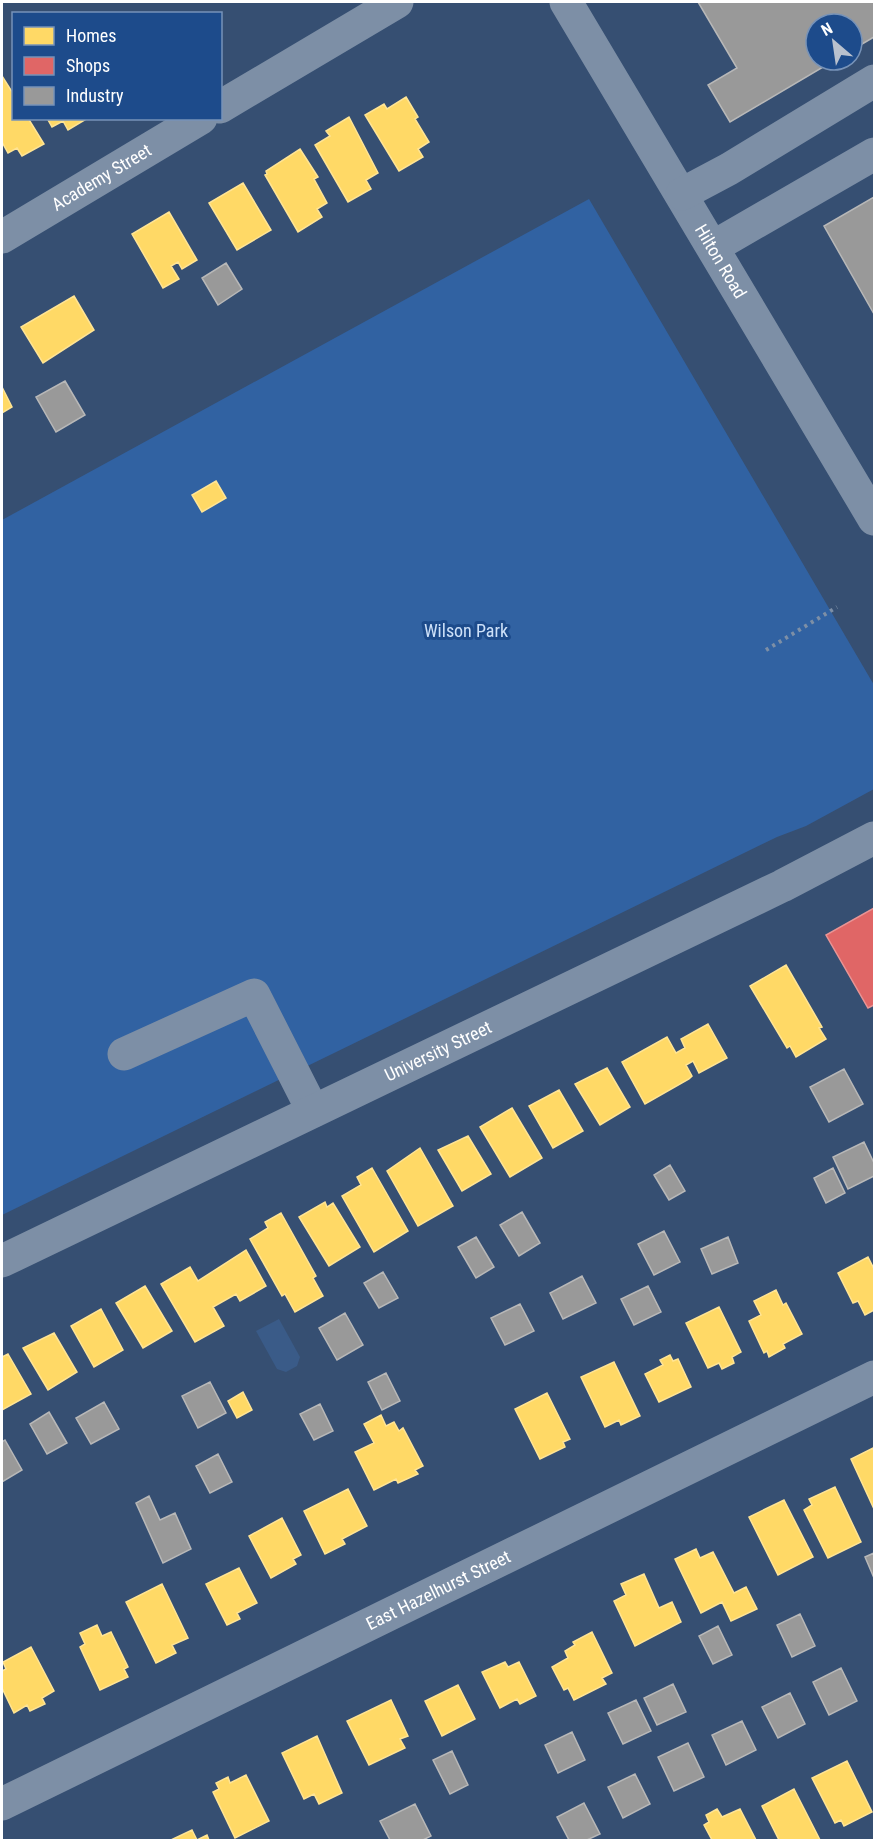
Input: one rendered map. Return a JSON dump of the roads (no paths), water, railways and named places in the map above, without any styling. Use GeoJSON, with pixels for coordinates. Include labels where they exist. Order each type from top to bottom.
{"type":"FeatureCollection","features":[{"type":"Feature","properties":{"kind":"street"},"geometry":{"type":"LineString","coordinates":[[222,106],[397,2]]}},
{"type":"Feature","properties":{"kind":"street","name":"Hilton Road"},"geometry":{"type":"LineString","coordinates":[[566,2],[874,519]]}},
{"type":"Feature","properties":{"kind":"street"},"geometry":{"type":"LineString","coordinates":[[682,194],[729,169],[874,81]]}},
{"type":"Feature","properties":{"kind":"street","name":"Academy Street"},"geometry":{"type":"LineString","coordinates":[[2,237],[198,120]]}},
{"type":"Feature","properties":{"kind":"street"},"geometry":{"type":"LineString","coordinates":[[713,247],[874,154]]}},
{"type":"Feature","properties":{"kind":"street","name":"University Street"},"geometry":{"type":"LineString","coordinates":[[2,1261],[782,886],[874,838]]}},
{"type":"Feature","properties":{"kind":"street"},"geometry":{"type":"LineString","coordinates":[[124,1054],[254,995],[313,1111]]}},
{"type":"Feature","properties":{"kind":"street","name":"East Hazelhurst Street"},"geometry":{"type":"LineString","coordinates":[[2,1804],[874,1377]]}},
{"type":"Feature","properties":{"kind":"park label","name":"Wilson Park"},"geometry":{"type":"Point","coordinates":[466,631]}}]}
